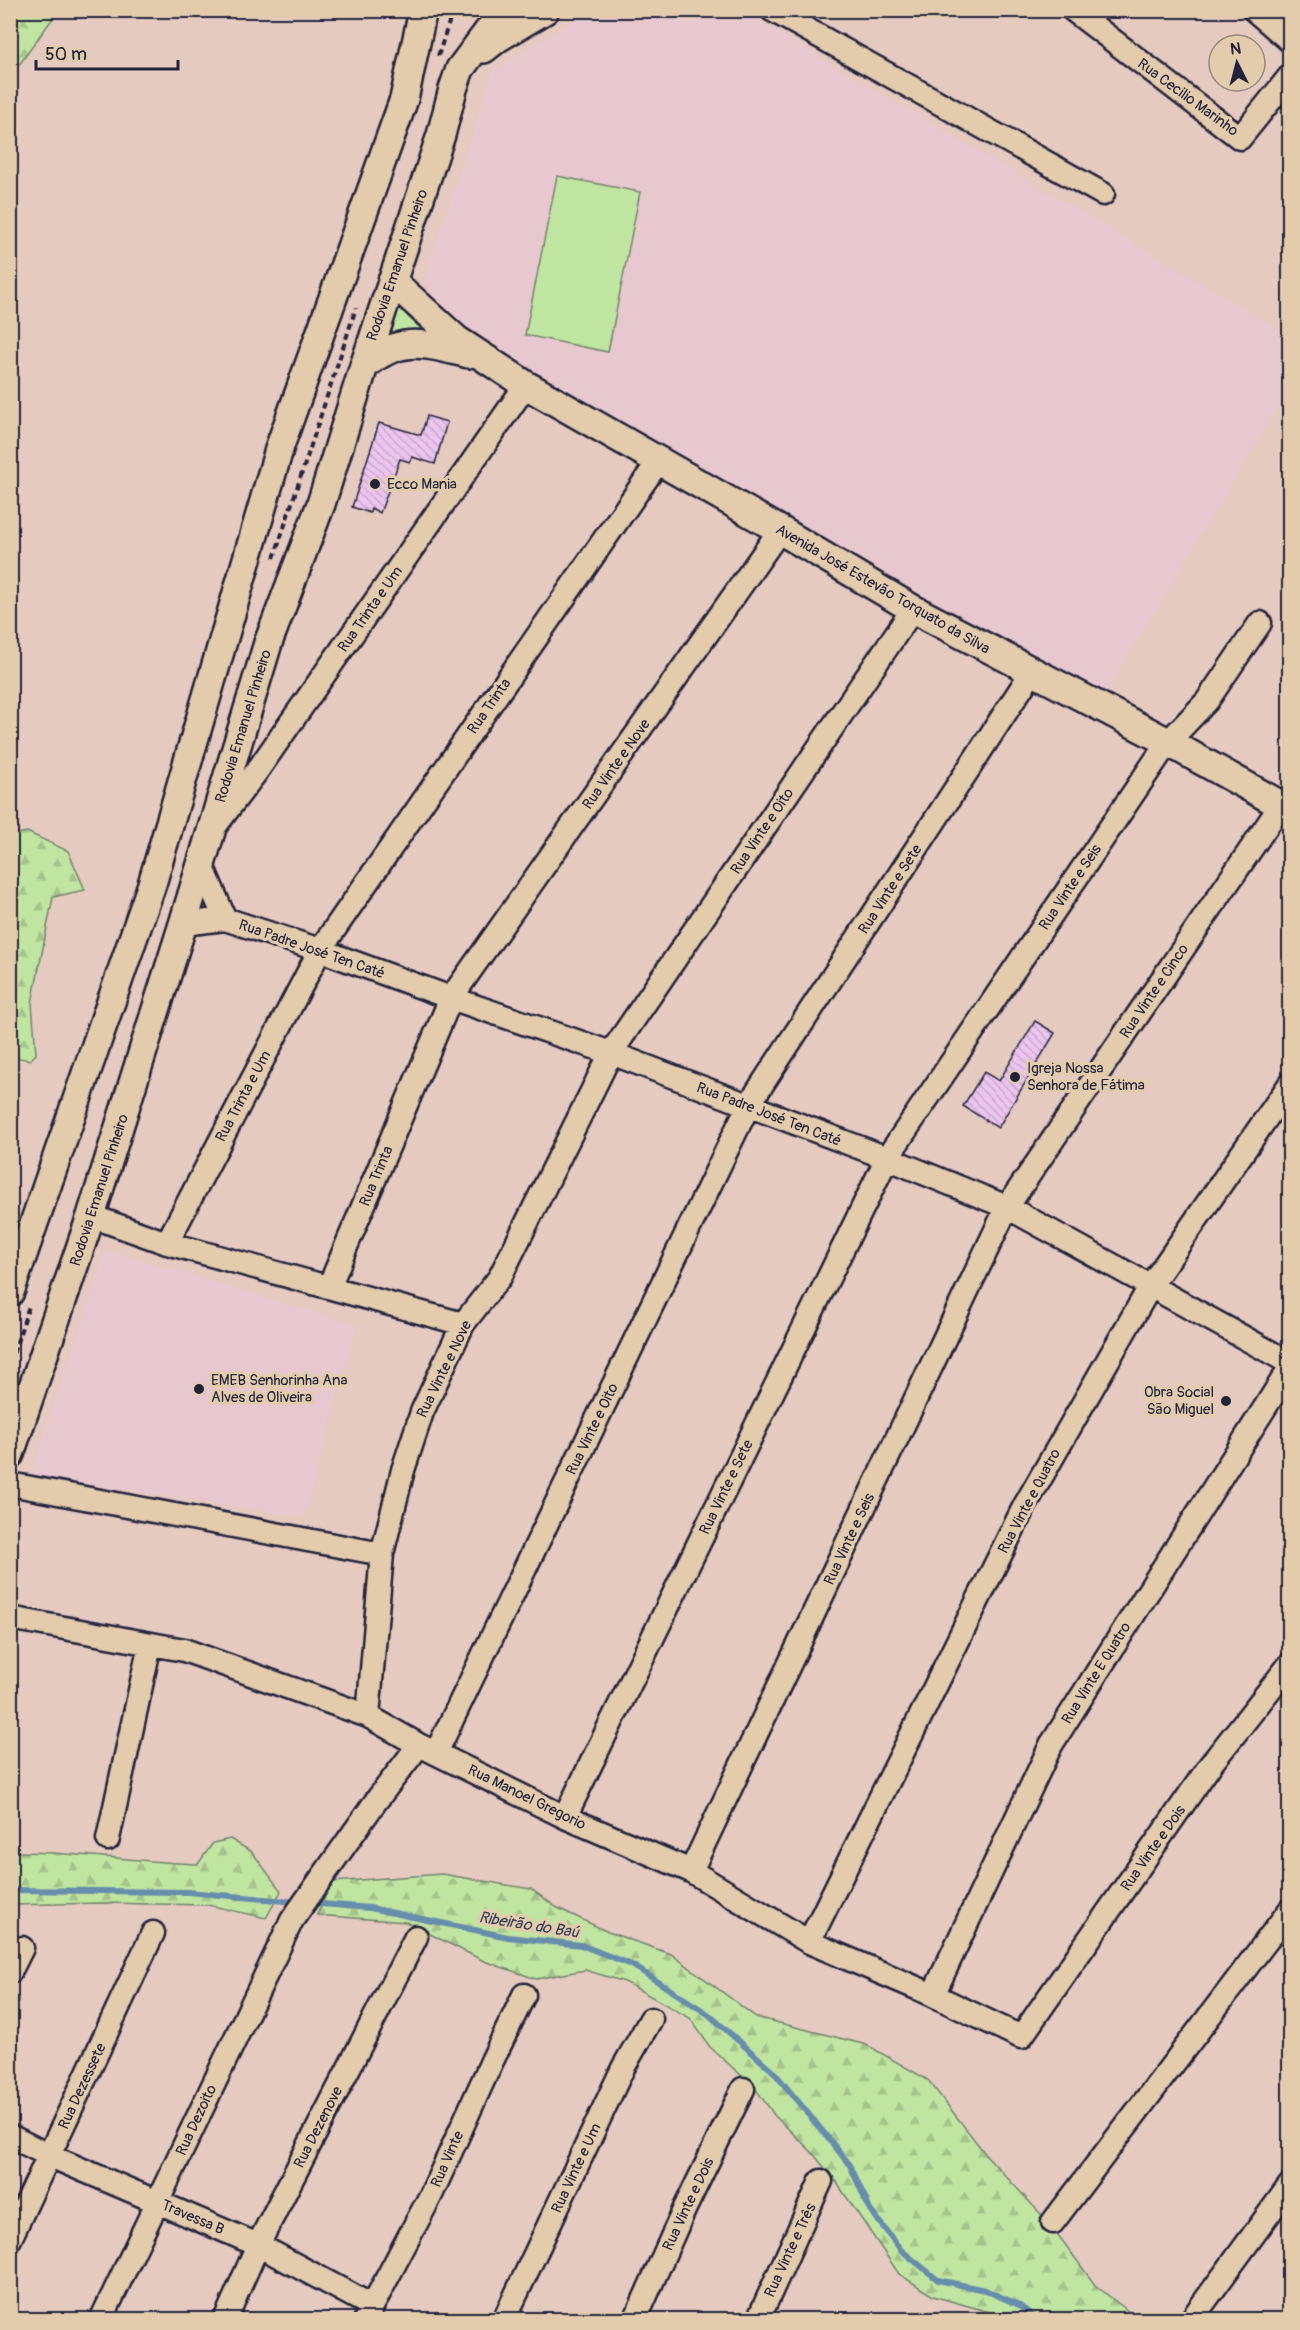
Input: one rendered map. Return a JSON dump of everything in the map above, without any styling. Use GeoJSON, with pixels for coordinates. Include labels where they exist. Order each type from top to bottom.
{"type":"FeatureCollection","features":[{"type":"Feature","properties":{"kind":"main road"},"geometry":{"type":"LineString","coordinates":[[10,1292],[152,884],[280,446],[404,99],[423,10]]}},
{"type":"Feature","properties":{"kind":"main road","name":"Rodovia Emanuel Pinheiro"},"geometry":{"type":"LineString","coordinates":[[10,1454],[91,1216],[212,831],[268,643],[321,504],[441,135],[460,69],[504,10]]}},
{"type":"Feature","properties":{"kind":"main road"},"geometry":{"type":"LineString","coordinates":[[460,69],[498,38],[545,10]]}},
{"type":"Feature","properties":{"kind":"main road","name":"Avenida José Estevão Torquato da Silva"},"geometry":{"type":"LineString","coordinates":[[392,280],[457,340],[526,385],[913,609],[1168,742],[1285,807]]}},
{"type":"Feature","properties":{"kind":"main road","name":"Avenida José Estevão Torquato da Silva"},"geometry":{"type":"LineString","coordinates":[[364,366],[378,353],[399,346],[423,343],[483,358]]}},
{"type":"Feature","properties":{"kind":"street"},"geometry":{"type":"LineString","coordinates":[[415,46],[416,10]]}},
{"type":"Feature","properties":{"kind":"street"},"geometry":{"type":"LineString","coordinates":[[772,10],[1104,194]]}},
{"type":"Feature","properties":{"kind":"street","name":"Rua Cecilio Marinho"},"geometry":{"type":"LineString","coordinates":[[1073,10],[1240,138],[1290,76]]}},
{"type":"Feature","properties":{"kind":"street"},"geometry":{"type":"LineString","coordinates":[[1254,10],[1290,41]]}},
{"type":"Feature","properties":{"kind":"street","name":"Rua Trinta e Um"},"geometry":{"type":"LineString","coordinates":[[212,831],[257,771],[526,385]]}},
{"type":"Feature","properties":{"kind":"street","name":"Rua Trinta"},"geometry":{"type":"LineString","coordinates":[[320,950],[658,462]]}},
{"type":"Feature","properties":{"kind":"street","name":"Rua Vinte e Nove"},"geometry":{"type":"LineString","coordinates":[[451,998],[780,530]]}},
{"type":"Feature","properties":{"kind":"street","name":"Rua Vinte e Oito"},"geometry":{"type":"LineString","coordinates":[[611,1053],[913,609]]}},
{"type":"Feature","properties":{"kind":"street","name":"Rua Vinte e Seis"},"geometry":{"type":"LineString","coordinates":[[887,1158],[1168,742],[1207,701],[1260,623]]}},
{"type":"Feature","properties":{"kind":"street","name":"Rua Vinte e Sete"},"geometry":{"type":"LineString","coordinates":[[748,1106],[1032,672]]}},
{"type":"Feature","properties":{"kind":"street","name":"Rua Vinte e Cinco"},"geometry":{"type":"LineString","coordinates":[[1007,1206],[1285,807]]}},
{"type":"Feature","properties":{"kind":"street"},"geometry":{"type":"LineString","coordinates":[[183,924],[225,919],[201,863]]}},
{"type":"Feature","properties":{"kind":"street","name":"Rua Padre José Ten Caté"},"geometry":{"type":"LineString","coordinates":[[225,919],[320,950],[611,1053],[1007,1206],[1290,1363]]}},
{"type":"Feature","properties":{"kind":"street","name":"Rua Trinta e Um"},"geometry":{"type":"LineString","coordinates":[[166,1243],[320,950]]}},
{"type":"Feature","properties":{"kind":"street","name":"Rua Trinta"},"geometry":{"type":"LineString","coordinates":[[329,1287],[451,998]]}},
{"type":"Feature","properties":{"kind":"street","name":"Rua Vinte e Nove"},"geometry":{"type":"LineString","coordinates":[[368,1716],[382,1554],[402,1470],[422,1412],[464,1324],[501,1277],[611,1053]]}},
{"type":"Feature","properties":{"kind":"street","name":"Rua Vinte e Quatro"},"geometry":{"type":"LineString","coordinates":[[809,1942],[1024,1507],[1151,1285],[1290,1084]]}},
{"type":"Feature","properties":{"kind":"street","name":"Rua Vinte e Oito"},"geometry":{"type":"LineString","coordinates":[[428,1749],[748,1106]]}},
{"type":"Feature","properties":{"kind":"street","name":"Rua Vinte e Sete"},"geometry":{"type":"LineString","coordinates":[[565,1817],[887,1158]]}},
{"type":"Feature","properties":{"kind":"street","name":"Rua Vinte e Seis"},"geometry":{"type":"LineString","coordinates":[[691,1871],[1007,1206]]}},
{"type":"Feature","properties":{"kind":"street"},"geometry":{"type":"LineString","coordinates":[[91,1216],[166,1243],[464,1324]]}},
{"type":"Feature","properties":{"kind":"street","name":"Rua Vinte E Quatro"},"geometry":{"type":"LineString","coordinates":[[933,1995],[1051,1745],[1290,1368]]}},
{"type":"Feature","properties":{"kind":"street"},"geometry":{"type":"LineString","coordinates":[[10,1484],[382,1554]]}},
{"type":"Feature","properties":{"kind":"street","name":"Rua Manoel Gregorio"},"geometry":{"type":"LineString","coordinates":[[10,1618],[184,1650],[368,1716],[428,1749],[565,1817],[691,1871],[809,1942],[933,1995],[1021,2037]]}},
{"type":"Feature","properties":{"kind":"street"},"geometry":{"type":"LineString","coordinates":[[108,1839],[150,1644]]}},
{"type":"Feature","properties":{"kind":"street","name":"Rua Vinte e Dois"},"geometry":{"type":"LineString","coordinates":[[1021,2037],[1211,1764],[1290,1664]]}},
{"type":"Feature","properties":{"kind":"street","name":"Rua Dezoito"},"geometry":{"type":"LineString","coordinates":[[101,2319],[292,1920],[376,1801],[428,1749]]}},
{"type":"Feature","properties":{"kind":"street"},"geometry":{"type":"LineString","coordinates":[[1053,2222],[1290,1910]]}},
{"type":"Feature","properties":{"kind":"street","name":"Rua Dezessete"},"geometry":{"type":"LineString","coordinates":[[10,2239],[153,1933]]}},
{"type":"Feature","properties":{"kind":"street","name":"Rua Dezenove"},"geometry":{"type":"LineString","coordinates":[[225,2319],[258,2245],[416,1937]]}},
{"type":"Feature","properties":{"kind":"street"},"geometry":{"type":"LineString","coordinates":[[10,1972],[22,1948]]}},
{"type":"Feature","properties":{"kind":"street","name":"Rua Vinte"},"geometry":{"type":"LineString","coordinates":[[369,2313],[431,2195],[524,1995]]}},
{"type":"Feature","properties":{"kind":"street","name":"Rua Vinte e Um"},"geometry":{"type":"LineString","coordinates":[[504,2319],[623,2068],[651,2019]]}},
{"type":"Feature","properties":{"kind":"street","name":"Rua Vinte e Dois"},"geometry":{"type":"LineString","coordinates":[[635,2319],[685,2208],[743,2089]]}},
{"type":"Feature","properties":{"kind":"street","name":"Travessa B"},"geometry":{"type":"LineString","coordinates":[[10,2136],[50,2156],[258,2245],[369,2313]]}},
{"type":"Feature","properties":{"kind":"street","name":"Rua Vinte e Três"},"geometry":{"type":"LineString","coordinates":[[759,2319],[822,2181]]}},
{"type":"Feature","properties":{"kind":"street"},"geometry":{"type":"LineString","coordinates":[[1191,2319],[1290,2185]]}},
{"type":"Feature","properties":{"kind":"shaded area"},"geometry":{"type":"Polygon","coordinates":[[[590,11],[742,11],[1289,335],[1289,389],[1102,698],[457,331],[436,304],[426,274],[493,70],[590,11]]]}},
{"type":"Feature","properties":{"kind":"shaded area","name":"EMEB Senhorinha Ana Alves de Oliveira"},"geometry":{"type":"Polygon","coordinates":[[[106,1250],[357,1325],[304,1517],[30,1476],[106,1250]]]}},
{"type":"Feature","properties":{"kind":"green space"},"geometry":{"type":"Polygon","coordinates":[[[10,11],[58,11],[11,76],[10,11]]]}},
{"type":"Feature","properties":{"kind":"green space"},"geometry":{"type":"Polygon","coordinates":[[[557,176],[640,192],[608,352],[525,335],[557,176]]]}},
{"type":"Feature","properties":{"kind":"green space"},"geometry":{"type":"Polygon","coordinates":[[[397,303],[408,317],[427,334],[386,333],[397,303]]]}},
{"type":"Feature","properties":{"kind":"green space"},"geometry":{"type":"Polygon","coordinates":[[[27,832],[68,851],[85,890],[53,897],[32,1003],[36,1054],[30,1060],[10,1056],[11,835],[27,832]]]}},
{"type":"Feature","properties":{"kind":"green space"},"geometry":{"type":"Polygon","coordinates":[[[230,1839],[252,1852],[281,1891],[266,1918],[208,1905],[101,1903],[11,1905],[11,1852],[58,1853],[198,1864],[213,1843],[230,1839]]]}},
{"type":"Feature","properties":{"kind":"green space"},"geometry":{"type":"Polygon","coordinates":[[[442,1874],[531,1889],[556,1907],[608,1932],[671,1954],[756,2017],[867,2045],[928,2080],[987,2156],[1050,2224],[1095,2285],[1138,2319],[1004,2319],[993,2313],[933,2296],[899,2274],[837,2183],[811,2151],[775,2116],[755,2088],[710,2047],[690,2018],[625,1982],[585,1970],[536,1979],[484,1961],[406,1922],[317,1915],[332,1882],[442,1874]]]}},
{"type":"Feature","properties":{"kind":"building","name":"Ecco Mania"},"geometry":{"type":"Polygon","coordinates":[[[427,416],[447,422],[435,464],[412,457],[410,462],[400,459],[380,513],[371,508],[370,513],[352,507],[379,423],[421,435],[427,416]]]}},
{"type":"Feature","properties":{"kind":"building","name":"Igreja Nossa Senhora de Fátima"},"geometry":{"type":"Polygon","coordinates":[[[1035,1021],[1055,1033],[998,1128],[963,1106],[984,1072],[999,1081],[1035,1021]]]}},
{"type":"Feature","properties":{"kind":"waterway","name":"Ribeirão do Baú"},"geometry":{"type":"LineString","coordinates":[[10,1890],[188,1892],[297,1902]]}},
{"type":"Feature","properties":{"kind":"waterway","name":"Ribeirão do Baú"},"geometry":{"type":"LineString","coordinates":[[310,1903],[370,1908],[508,1937],[581,1945],[632,1965],[708,2014],[773,2071],[850,2165],[870,2210],[901,2250],[938,2280],[985,2290],[1017,2304],[1038,2320]]}},
{"type":"Feature","properties":{"kind":"place","name":"Ecco Mania"},"geometry":{"type":"Point","coordinates":[375,484]}},
{"type":"Feature","properties":{"kind":"place","name":"Igreja Nossa Senhora de Fátima"},"geometry":{"type":"Point","coordinates":[1015,1077]}},
{"type":"Feature","properties":{"kind":"place","name":"EMEB Senhorinha Ana Alves de Oliveira"},"geometry":{"type":"Point","coordinates":[199,1389]}},
{"type":"Feature","properties":{"kind":"place","name":"Obra Social São Miguel"},"geometry":{"type":"Point","coordinates":[1226,1401]}}]}
